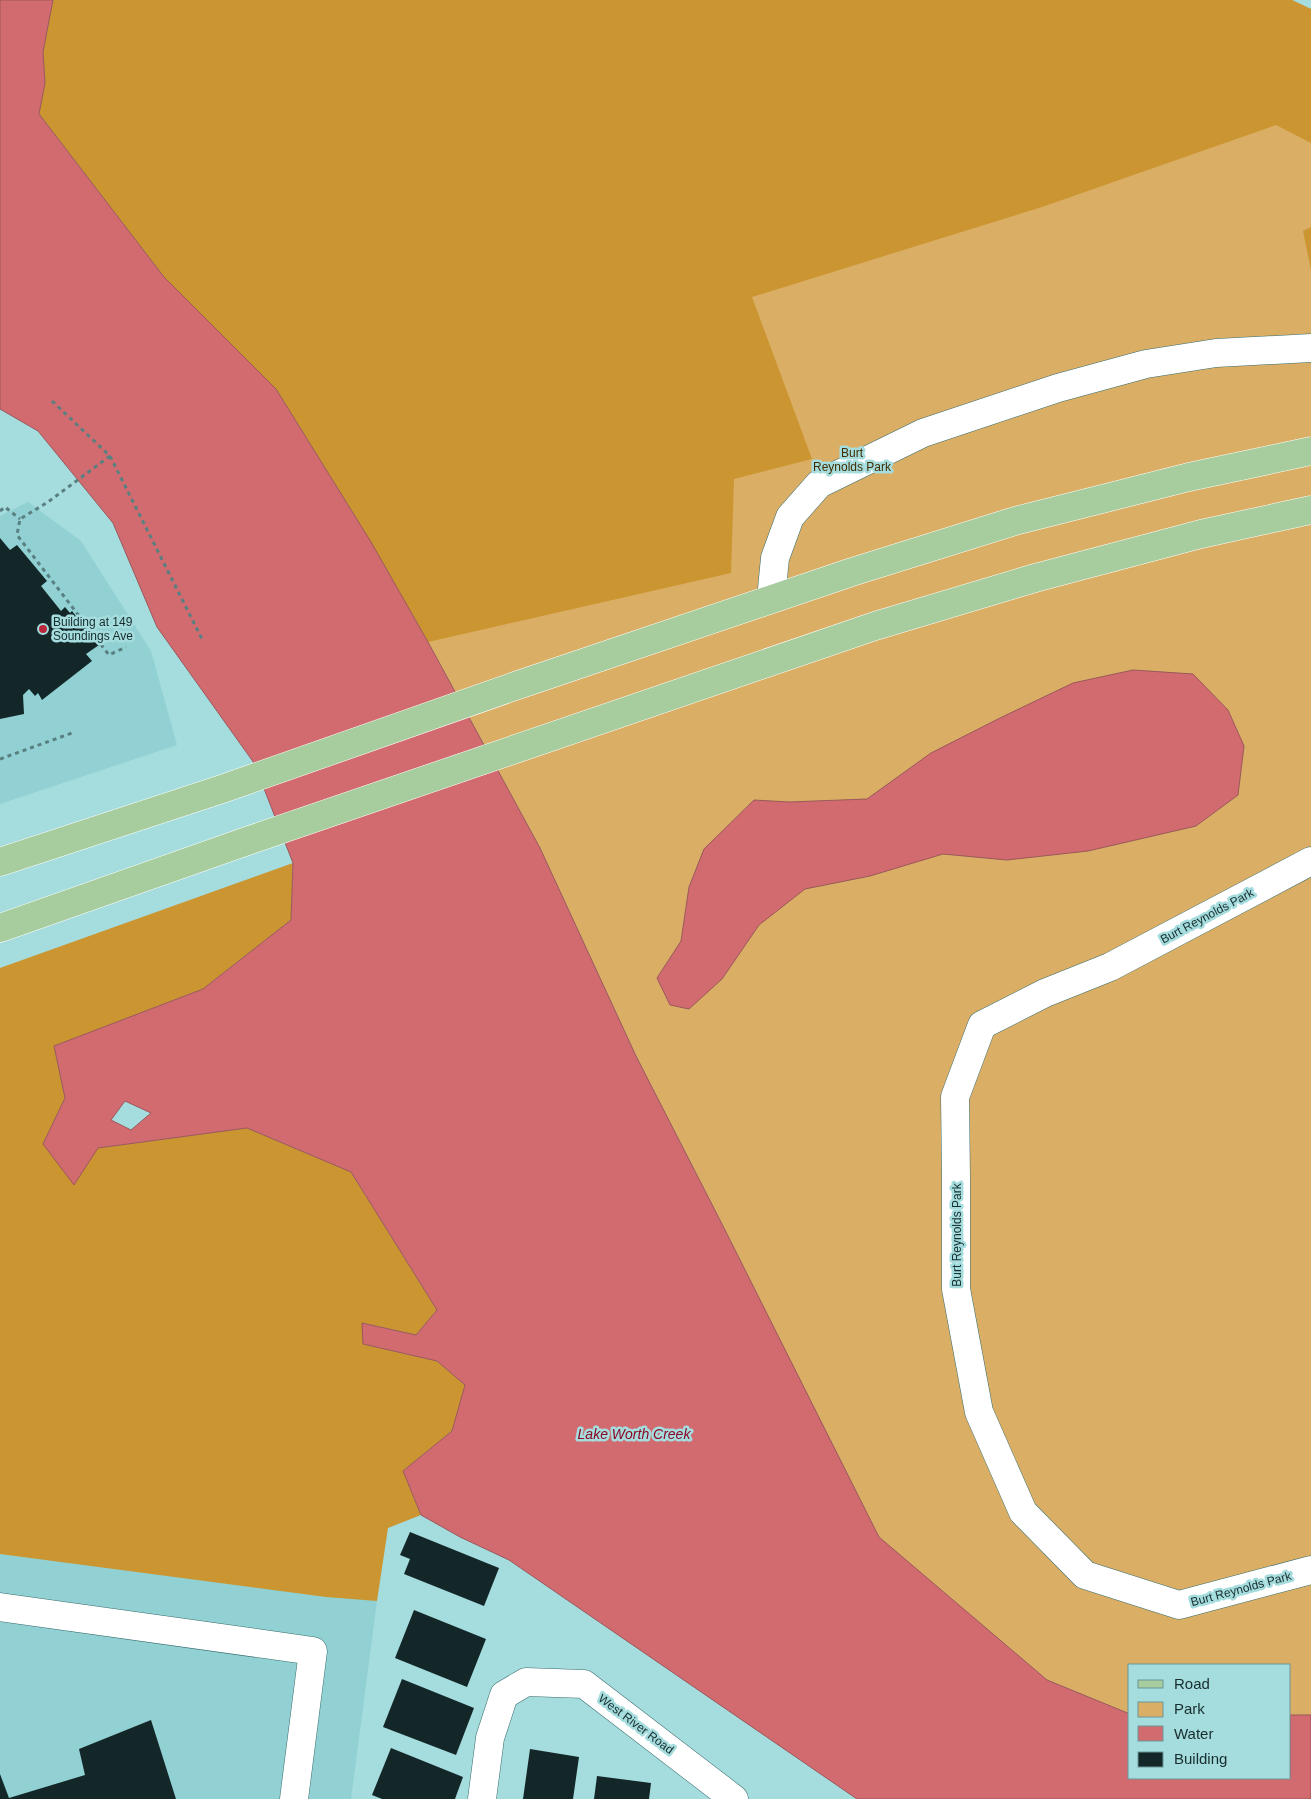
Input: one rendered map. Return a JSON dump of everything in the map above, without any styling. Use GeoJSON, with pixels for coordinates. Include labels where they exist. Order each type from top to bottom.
{"type":"FeatureCollection","features":[{"type":"Feature","properties":{"kind":"main road"},"geometry":{"type":"LineString","coordinates":[[0,862],[222,789],[515,686],[771,599],[1015,521],[1189,477],[1311,451]]}},
{"type":"Feature","properties":{"kind":"main road"},"geometry":{"type":"LineString","coordinates":[[0,928],[250,840],[875,626],[1035,578],[1201,534],[1311,510]]}},
{"type":"Feature","properties":{"kind":"street"},"geometry":{"type":"LineString","coordinates":[[771,599],[775,558],[790,517],[819,484],[923,432],[1058,388],[1146,364],[1216,353],[1311,348]]}},
{"type":"Feature","properties":{"kind":"street","name":"Burt Reynolds Park"},"geometry":{"type":"LineString","coordinates":[[1311,862],[1110,967],[1046,993],[982,1025],[955,1097],[956,1289],[979,1412],[1023,1512],[1085,1575],[1179,1605],[1311,1570]]}},
{"type":"Feature","properties":{"kind":"street"},"geometry":{"type":"LineString","coordinates":[[0,1607],[312,1651],[294,1799]]}},
{"type":"Feature","properties":{"kind":"street","name":"West River Road"},"geometry":{"type":"LineString","coordinates":[[482,1799],[490,1738],[504,1695],[526,1682],[584,1684],[734,1799]]}},
{"type":"Feature","properties":{"kind":"path"},"geometry":{"type":"LineString","coordinates":[[52,401],[110,456],[203,641]]}},
{"type":"Feature","properties":{"kind":"path"},"geometry":{"type":"LineString","coordinates":[[110,456],[48,502],[20,519],[17,535],[109,655],[126,648]]}},
{"type":"Feature","properties":{"kind":"path"},"geometry":{"type":"LineString","coordinates":[[0,511],[5,507],[20,519]]}},
{"type":"Feature","properties":{"kind":"path"},"geometry":{"type":"LineString","coordinates":[[0,759],[72,733]]}},
{"type":"Feature","properties":{"kind":"shaded area"},"geometry":{"type":"Polygon","coordinates":[[[53,0],[1292,0],[1311,9],[1311,143],[1276,125],[1042,207],[752,297],[812,459],[734,479],[731,573],[428,642],[371,542],[276,389],[164,277],[39,114],[45,83],[43,52],[53,0]]]}},
{"type":"Feature","properties":{"kind":"shaded area"},"geometry":{"type":"Polygon","coordinates":[[[1311,227],[1311,270],[1303,231],[1311,227]]]}},
{"type":"Feature","properties":{"kind":"shaded area"},"geometry":{"type":"Polygon","coordinates":[[[28,502],[81,541],[151,651],[177,745],[0,804],[0,516],[28,502]]]}},
{"type":"Feature","properties":{"kind":"shaded area"},"geometry":{"type":"Polygon","coordinates":[[[293,863],[291,920],[203,989],[54,1046],[65,1098],[43,1144],[98,1148],[247,1128],[351,1172],[437,1310],[416,1335],[363,1323],[363,1344],[437,1361],[465,1385],[452,1431],[403,1471],[421,1515],[388,1528],[377,1601],[326,1597],[0,1554],[0,968],[293,863]]]}},
{"type":"Feature","properties":{"kind":"shaded area"},"geometry":{"type":"Polygon","coordinates":[[[0,1552],[377,1601],[351,1799],[0,1799],[0,1552]]]}},
{"type":"Feature","properties":{"kind":"green space","name":"Burt Reynolds Park"},"geometry":{"type":"Polygon","coordinates":[[[53,0],[1292,0],[1311,9],[1311,1715],[1291,1715],[1291,1664],[1128,1664],[1128,1713],[1047,1680],[879,1538],[636,1056],[540,848],[428,642],[53,0]]]}},
{"type":"Feature","properties":{"kind":"water","name":"Lake Worth Creek"},"geometry":{"type":"Polygon","coordinates":[[[0,0],[53,0],[43,52],[45,83],[39,114],[164,277],[276,389],[371,542],[428,642],[540,848],[636,1056],[879,1537],[1047,1680],[1128,1713],[1128,1779],[1291,1779],[1291,1715],[1311,1715],[1311,1799],[857,1799],[509,1560],[460,1537],[421,1515],[403,1471],[452,1431],[465,1385],[437,1361],[363,1344],[362,1323],[416,1335],[437,1310],[351,1172],[247,1128],[98,1148],[74,1185],[43,1144],[65,1098],[54,1046],[203,989],[291,920],[293,863],[254,763],[157,627],[113,523],[38,431],[0,409],[0,0]],[[125,1101],[111,1120],[131,1130],[151,1113],[125,1101]]]}},
{"type":"Feature","properties":{"kind":"water"},"geometry":{"type":"Polygon","coordinates":[[[1133,670],[1193,674],[1228,710],[1244,746],[1238,795],[1196,826],[1088,851],[1007,860],[943,854],[870,876],[805,889],[759,925],[722,979],[689,1009],[670,1005],[657,978],[681,941],[689,887],[704,849],[754,800],[789,802],[867,799],[931,753],[1000,718],[1073,683],[1133,670]]]}},
{"type":"Feature","properties":{"kind":"building","name":"Building at 149 Soundings Ave"},"geometry":{"type":"Polygon","coordinates":[[[0,538],[10,550],[17,545],[47,581],[41,586],[61,611],[65,607],[70,613],[72,611],[99,645],[86,654],[92,661],[42,700],[38,693],[35,696],[29,689],[23,695],[24,714],[0,719],[0,538]]]}},
{"type":"Feature","properties":{"kind":"building"},"geometry":{"type":"Polygon","coordinates":[[[410,1532],[499,1568],[484,1606],[404,1574],[410,1559],[400,1555],[410,1532]]]}},
{"type":"Feature","properties":{"kind":"building"},"geometry":{"type":"Polygon","coordinates":[[[414,1610],[486,1639],[467,1687],[395,1658],[414,1610]]]}},
{"type":"Feature","properties":{"kind":"building"},"geometry":{"type":"Polygon","coordinates":[[[402,1679],[474,1708],[456,1755],[383,1727],[402,1679]]]}},
{"type":"Feature","properties":{"kind":"building"},"geometry":{"type":"Polygon","coordinates":[[[151,1720],[176,1799],[0,1799],[0,1774],[9,1798],[85,1775],[79,1749],[151,1720]]]}},
{"type":"Feature","properties":{"kind":"building"},"geometry":{"type":"Polygon","coordinates":[[[391,1748],[463,1777],[455,1799],[382,1799],[372,1795],[391,1748]]]}},
{"type":"Feature","properties":{"kind":"building"},"geometry":{"type":"Polygon","coordinates":[[[530,1749],[579,1757],[573,1799],[523,1799],[530,1749]]]}},
{"type":"Feature","properties":{"kind":"building"},"geometry":{"type":"Polygon","coordinates":[[[597,1776],[651,1783],[649,1799],[594,1799],[597,1776]]]}},
{"type":"Feature","properties":{"kind":"place","name":"Building at 149 Soundings Ave"},"geometry":{"type":"Point","coordinates":[43,629]}}]}
